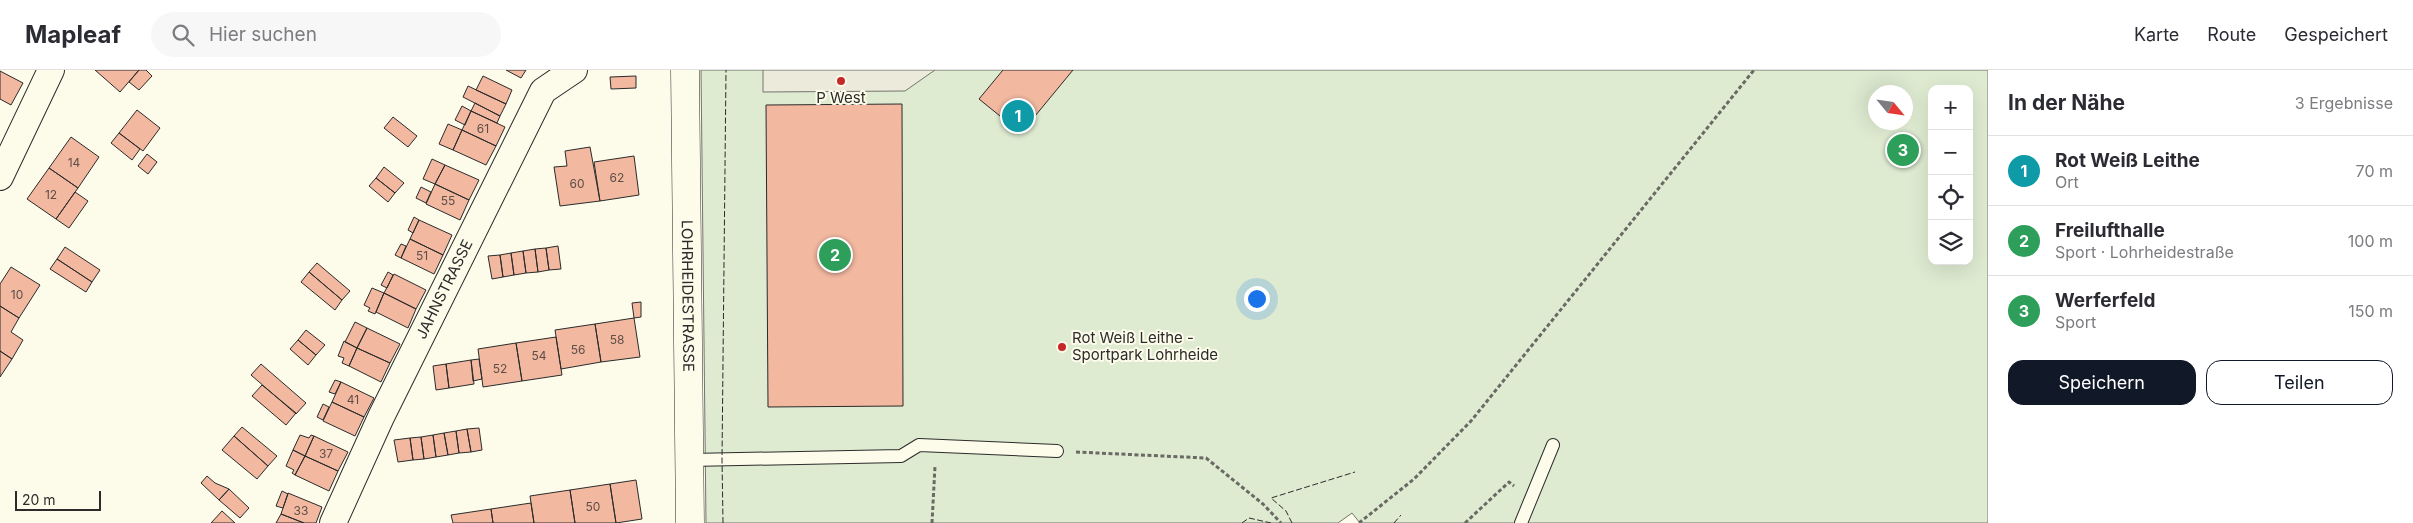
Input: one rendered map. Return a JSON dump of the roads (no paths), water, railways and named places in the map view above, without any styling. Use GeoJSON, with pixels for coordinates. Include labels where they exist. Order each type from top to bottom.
{"type":"FeatureCollection","features":[{"type":"Feature","properties":{"kind":"street"},"geometry":{"type":"LineString","coordinates":[[0,177],[51,70]]}},
{"type":"Feature","properties":{"kind":"street","name":"JAHNSTRASSE"},"geometry":{"type":"LineString","coordinates":[[333,523],[381,417],[543,91],[574,70]]}},
{"type":"Feature","properties":{"kind":"street","name":"LOHRHEIDESTRASSE"},"geometry":{"type":"LineString","coordinates":[[684,70],[690,523]]}},
{"type":"Feature","properties":{"kind":"lane"},"geometry":{"type":"LineString","coordinates":[[690,460],[900,456],[919,445],[1057,451]]}},
{"type":"Feature","properties":{"kind":"lane"},"geometry":{"type":"LineString","coordinates":[[1521,523],[1553,445]]}},
{"type":"Feature","properties":{"kind":"place","name":"P West"},"geometry":{"type":"Point","coordinates":[841,81]}},
{"type":"Feature","properties":{"kind":"place","name":"Rot Weiß Leithe"},"geometry":{"type":"Point","coordinates":[1018,116]}},
{"type":"Feature","properties":{"kind":"place","name":"Werferfeld"},"geometry":{"type":"Point","coordinates":[1903,150]}},
{"type":"Feature","properties":{"kind":"place","name":"Freilufthalle"},"geometry":{"type":"Point","coordinates":[835,255]}},
{"type":"Feature","properties":{"kind":"place","name":"Rot Weiß Leithe - Sportpark Lohrheide"},"geometry":{"type":"Point","coordinates":[1062,347]}}]}
